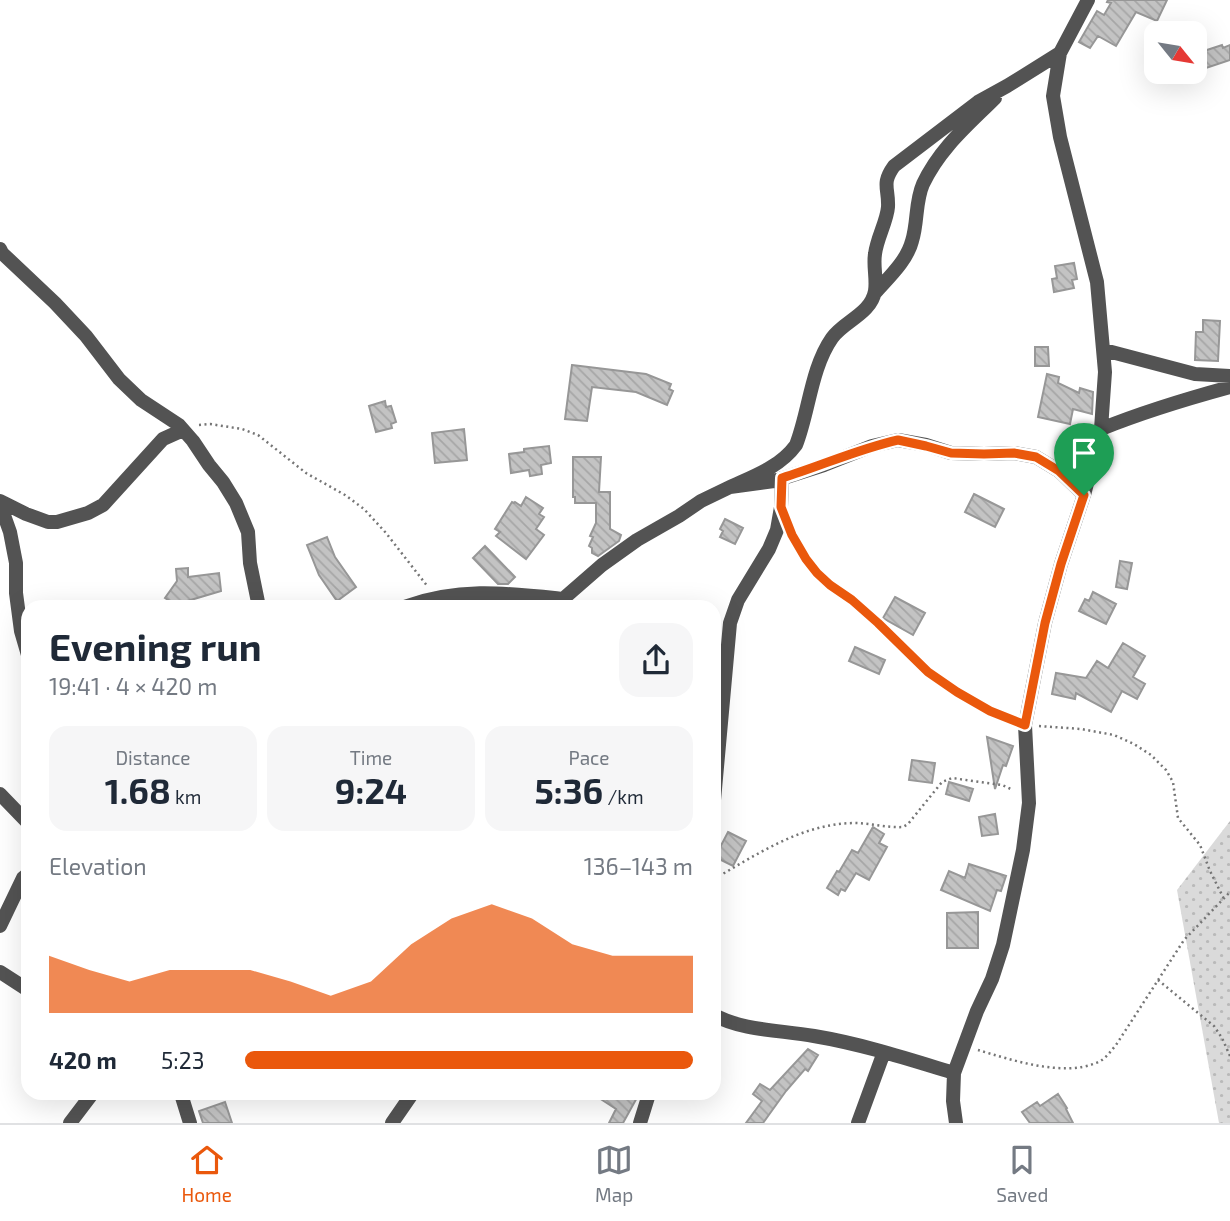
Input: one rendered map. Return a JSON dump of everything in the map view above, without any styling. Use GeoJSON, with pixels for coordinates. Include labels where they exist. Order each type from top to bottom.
{"type":"FeatureCollection","features":[{"type":"Feature","properties":{"kind":"street"},"geometry":{"type":"LineString","coordinates":[[956,1123],[953,1101],[954,1073],[1003,945],[1023,850],[1029,803],[1025,725],[1045,623],[1101,429],[1105,372],[1094,266],[1060,137],[1053,96],[1060,53],[1088,0]]}},
{"type":"Feature","properties":{"kind":"street"},"geometry":{"type":"LineString","coordinates":[[874,293],[874,257],[888,209],[888,175],[894,166],[978,102],[1060,53]]}},
{"type":"Feature","properties":{"kind":"street"},"geometry":{"type":"LineString","coordinates":[[563,600],[602,565],[637,540],[701,501],[781,462],[790,454],[796,445],[816,374],[832,338],[868,306],[874,293],[894,271],[912,243],[918,198],[933,165],[949,143],[1007,86]]}},
{"type":"Feature","properties":{"kind":"street"},"geometry":{"type":"LineString","coordinates":[[1,252],[86,336],[119,379],[141,400],[181,428],[223,482],[248,531],[250,564],[258,600]]}},
{"type":"Feature","properties":{"kind":"street"},"geometry":{"type":"LineString","coordinates":[[1104,351],[1195,374],[1230,376]]}},
{"type":"Feature","properties":{"kind":"street"},"geometry":{"type":"LineString","coordinates":[[1101,429],[1230,387]]}},
{"type":"Feature","properties":{"kind":"street"},"geometry":{"type":"LineString","coordinates":[[0,503],[48,522],[88,513],[103,505],[163,439],[181,428]]}},
{"type":"Feature","properties":{"kind":"street"},"geometry":{"type":"LineString","coordinates":[[730,488],[774,481],[872,446],[898,440],[951,453],[1014,453],[1036,457],[1059,471],[1084,495]]}},
{"type":"Feature","properties":{"kind":"street"},"geometry":{"type":"LineString","coordinates":[[721,723],[730,623],[738,600],[769,549],[777,530],[782,478]]}},
{"type":"Feature","properties":{"kind":"street"},"geometry":{"type":"LineString","coordinates":[[0,503],[10,532],[16,563],[16,593],[21,631]]}},
{"type":"Feature","properties":{"kind":"street"},"geometry":{"type":"LineString","coordinates":[[426,600],[498,592],[543,600]]}},
{"type":"Feature","properties":{"kind":"street"},"geometry":{"type":"LineString","coordinates":[[0,794],[21,816]]}},
{"type":"Feature","properties":{"kind":"street"},"geometry":{"type":"LineString","coordinates":[[2,918],[21,882]]}},
{"type":"Feature","properties":{"kind":"street"},"geometry":{"type":"LineString","coordinates":[[0,972],[21,986]]}},
{"type":"Feature","properties":{"kind":"street"},"geometry":{"type":"LineString","coordinates":[[721,1018],[751,1027],[815,1036],[884,1052],[954,1073]]}},
{"type":"Feature","properties":{"kind":"street"},"geometry":{"type":"LineString","coordinates":[[858,1123],[884,1052]]}},
{"type":"Feature","properties":{"kind":"street"},"geometry":{"type":"LineString","coordinates":[[70,1123],[87,1100]]}},
{"type":"Feature","properties":{"kind":"street"},"geometry":{"type":"LineString","coordinates":[[183,1100],[190,1123]]}},
{"type":"Feature","properties":{"kind":"street"},"geometry":{"type":"LineString","coordinates":[[392,1123],[408,1100]]}},
{"type":"Feature","properties":{"kind":"street"},"geometry":{"type":"LineString","coordinates":[[640,1123],[647,1100]]}},
{"type":"Feature","properties":{"kind":"path"},"geometry":{"type":"LineString","coordinates":[[181,428],[209,424],[242,429],[258,435],[306,473],[364,509],[436,597]]}},
{"type":"Feature","properties":{"kind":"path"},"geometry":{"type":"LineString","coordinates":[[781,507],[792,535],[817,573],[878,623],[928,672],[957,692],[990,711],[1025,725],[1081,729],[1114,735],[1151,755],[1166,770],[1173,782],[1178,818],[1200,845],[1224,899]]}},
{"type":"Feature","properties":{"kind":"path"},"geometry":{"type":"LineString","coordinates":[[721,875],[800,832],[852,823],[903,827],[947,779],[1002,785],[1029,803]]}},
{"type":"Feature","properties":{"kind":"path"},"geometry":{"type":"LineString","coordinates":[[964,1046],[1023,1063],[1062,1068],[1098,1063],[1116,1045],[1184,940],[1230,892]]}},
{"type":"Feature","properties":{"kind":"path"},"geometry":{"type":"LineString","coordinates":[[1158,980],[1214,1026],[1230,1056]]}},
{"type":"Feature","properties":{"kind":"shaded area"},"geometry":{"type":"Polygon","coordinates":[[[1230,821],[1230,1123],[1219,1123],[1177,890],[1230,821]]]}},
{"type":"Feature","properties":{"kind":"building"},"geometry":{"type":"Polygon","coordinates":[[[1167,0],[1157,21],[1136,12],[1116,46],[1098,36],[1090,48],[1079,42],[1097,11],[1104,15],[1111,3],[1107,2],[1167,0]]]}},
{"type":"Feature","properties":{"kind":"building"},"geometry":{"type":"Polygon","coordinates":[[[1230,45],[1230,60],[1208,67],[1208,50],[1230,45]]]}},
{"type":"Feature","properties":{"kind":"building"},"geometry":{"type":"Polygon","coordinates":[[[1074,263],[1077,279],[1072,280],[1074,288],[1054,292],[1052,279],[1057,278],[1055,266],[1074,263]]]}},
{"type":"Feature","properties":{"kind":"building"},"geometry":{"type":"Polygon","coordinates":[[[1203,320],[1220,321],[1218,361],[1195,360],[1196,332],[1203,332],[1203,320]]]}},
{"type":"Feature","properties":{"kind":"building"},"geometry":{"type":"Polygon","coordinates":[[[1035,347],[1048,347],[1049,366],[1035,366],[1035,347]]]}},
{"type":"Feature","properties":{"kind":"building"},"geometry":{"type":"Polygon","coordinates":[[[572,365],[646,374],[671,384],[669,389],[673,391],[667,405],[636,392],[592,387],[587,421],[565,419],[572,365]]]}},
{"type":"Feature","properties":{"kind":"building"},"geometry":{"type":"Polygon","coordinates":[[[1047,374],[1059,377],[1058,383],[1079,393],[1080,388],[1093,392],[1092,414],[1073,409],[1070,424],[1038,417],[1047,374]]]}},
{"type":"Feature","properties":{"kind":"building"},"geometry":{"type":"Polygon","coordinates":[[[385,401],[386,407],[391,406],[396,422],[391,424],[392,428],[376,432],[369,406],[385,401]]]}},
{"type":"Feature","properties":{"kind":"building"},"geometry":{"type":"Polygon","coordinates":[[[464,429],[467,460],[435,463],[432,433],[464,429]]]}},
{"type":"Feature","properties":{"kind":"building"},"geometry":{"type":"Polygon","coordinates":[[[549,446],[551,463],[541,465],[542,474],[530,476],[529,470],[511,473],[509,454],[549,446]]]}},
{"type":"Feature","properties":{"kind":"building"},"geometry":{"type":"Polygon","coordinates":[[[573,457],[601,457],[599,492],[610,492],[610,529],[621,535],[619,541],[598,556],[592,553],[589,546],[596,523],[596,503],[575,503],[573,457]]]}},
{"type":"Feature","properties":{"kind":"building"},"geometry":{"type":"Polygon","coordinates":[[[974,494],[1004,509],[995,527],[965,512],[974,494]]]}},
{"type":"Feature","properties":{"kind":"building"},"geometry":{"type":"Polygon","coordinates":[[[526,497],[543,508],[539,514],[544,517],[536,529],[544,535],[526,559],[496,536],[500,532],[495,529],[512,502],[521,506],[526,497]]]}},
{"type":"Feature","properties":{"kind":"building"},"geometry":{"type":"Polygon","coordinates":[[[725,519],[743,528],[735,544],[720,537],[723,531],[720,529],[725,519]]]}},
{"type":"Feature","properties":{"kind":"building"},"geometry":{"type":"Polygon","coordinates":[[[327,537],[335,557],[356,587],[336,600],[319,575],[307,545],[327,537]]]}},
{"type":"Feature","properties":{"kind":"building"},"geometry":{"type":"Polygon","coordinates":[[[485,546],[515,577],[508,584],[498,584],[473,558],[485,546]]]}},
{"type":"Feature","properties":{"kind":"building"},"geometry":{"type":"Polygon","coordinates":[[[1120,561],[1132,563],[1127,589],[1116,587],[1120,561]]]}},
{"type":"Feature","properties":{"kind":"building"},"geometry":{"type":"Polygon","coordinates":[[[188,568],[188,577],[219,573],[221,591],[191,600],[168,600],[165,598],[177,581],[176,569],[188,568]]]}},
{"type":"Feature","properties":{"kind":"building"},"geometry":{"type":"Polygon","coordinates":[[[1093,592],[1116,604],[1106,624],[1079,611],[1085,599],[1089,601],[1093,592]]]}},
{"type":"Feature","properties":{"kind":"building"},"geometry":{"type":"Polygon","coordinates":[[[895,597],[925,613],[913,635],[883,618],[895,597]]]}},
{"type":"Feature","properties":{"kind":"building"},"geometry":{"type":"Polygon","coordinates":[[[1123,643],[1145,656],[1133,677],[1145,684],[1137,699],[1122,691],[1111,712],[1076,693],[1075,699],[1052,694],[1056,673],[1086,678],[1097,661],[1108,668],[1123,643]]]}},
{"type":"Feature","properties":{"kind":"building"},"geometry":{"type":"Polygon","coordinates":[[[855,647],[885,660],[879,674],[849,661],[855,647]]]}},
{"type":"Feature","properties":{"kind":"building"},"geometry":{"type":"Polygon","coordinates":[[[987,737],[1013,746],[995,789],[987,737]]]}},
{"type":"Feature","properties":{"kind":"building"},"geometry":{"type":"Polygon","coordinates":[[[912,760],[935,763],[932,783],[909,780],[912,760]]]}},
{"type":"Feature","properties":{"kind":"building"},"geometry":{"type":"Polygon","coordinates":[[[949,782],[973,789],[969,801],[946,794],[949,782]]]}},
{"type":"Feature","properties":{"kind":"building"},"geometry":{"type":"Polygon","coordinates":[[[995,814],[998,834],[982,836],[979,817],[995,814]]]}},
{"type":"Feature","properties":{"kind":"building"},"geometry":{"type":"Polygon","coordinates":[[[873,827],[884,834],[879,843],[887,847],[869,880],[856,873],[845,891],[841,889],[838,895],[827,888],[852,850],[858,853],[873,827]]]}},
{"type":"Feature","properties":{"kind":"building"},"geometry":{"type":"Polygon","coordinates":[[[728,832],[746,841],[733,866],[721,860],[721,845],[728,832]]]}},
{"type":"Feature","properties":{"kind":"building"},"geometry":{"type":"Polygon","coordinates":[[[969,864],[1006,876],[1001,891],[997,890],[990,911],[941,890],[949,871],[965,878],[969,864]]]}},
{"type":"Feature","properties":{"kind":"building"},"geometry":{"type":"Polygon","coordinates":[[[978,912],[978,948],[947,948],[947,913],[978,912]]]}},
{"type":"Feature","properties":{"kind":"building"},"geometry":{"type":"Polygon","coordinates":[[[808,1049],[818,1055],[808,1071],[805,1069],[763,1123],[746,1123],[762,1101],[753,1094],[760,1084],[770,1090],[808,1049]]]}},
{"type":"Feature","properties":{"kind":"building"},"geometry":{"type":"Polygon","coordinates":[[[1058,1094],[1073,1123],[1030,1123],[1022,1112],[1037,1102],[1040,1106],[1058,1094]]]}},
{"type":"Feature","properties":{"kind":"building"},"geometry":{"type":"Polygon","coordinates":[[[602,1100],[636,1100],[623,1123],[609,1123],[616,1109],[602,1100]]]}},
{"type":"Feature","properties":{"kind":"building"},"geometry":{"type":"Polygon","coordinates":[[[225,1102],[232,1123],[203,1123],[199,1111],[225,1102]]]}},
{"type":"Feature","properties":{"kind":"route"},"geometry":{"type":"LineString","coordinates":[[898,440],[951,453],[1014,453],[1036,457],[1059,471],[1084,495],[1045,623],[1025,725],[990,711],[928,672],[878,623],[830,585],[806,559],[792,535],[781,507],[782,478],[872,446],[898,440]]}}]}
